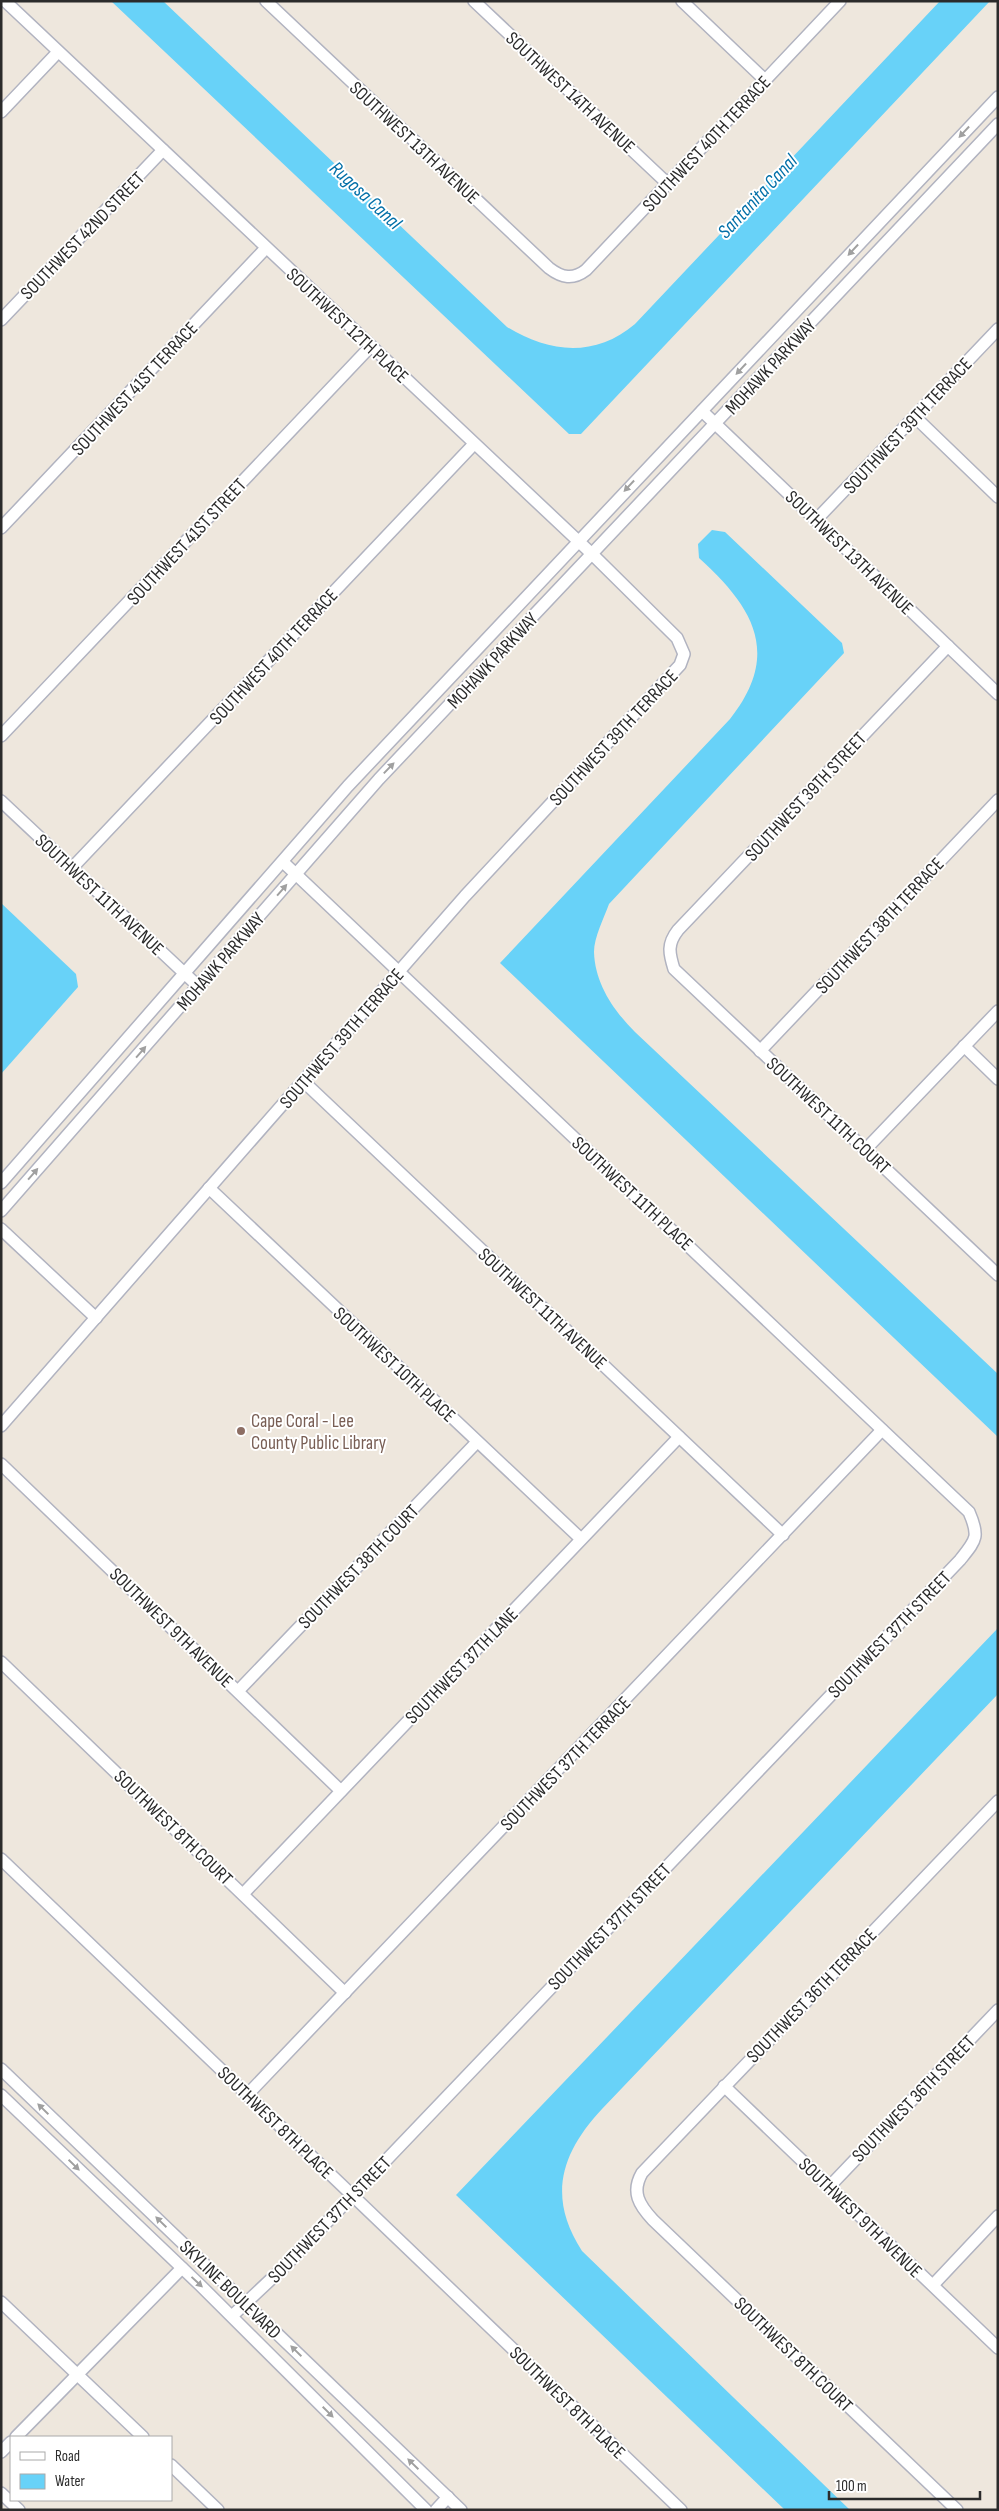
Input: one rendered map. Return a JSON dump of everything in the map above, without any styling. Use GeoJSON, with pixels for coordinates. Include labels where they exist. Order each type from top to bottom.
{"type":"FeatureCollection","features":[{"type":"Feature","properties":{"kind":"street","name":"SOUTHWEST 12TH PLACE"},"geometry":{"type":"LineString","coordinates":[[5,1],[592,554],[677,638],[684,654]]}},
{"type":"Feature","properties":{"kind":"street","name":"SOUTHWEST 13TH AVENUE"},"geometry":{"type":"LineString","coordinates":[[266,1],[549,268],[568,278]]}},
{"type":"Feature","properties":{"kind":"street","name":"SOUTHWEST 14TH AVENUE"},"geometry":{"type":"LineString","coordinates":[[474,1],[668,184]]}},
{"type":"Feature","properties":{"kind":"street"},"geometry":{"type":"LineString","coordinates":[[682,1],[765,80]]}},
{"type":"Feature","properties":{"kind":"street","name":"SOUTHWEST 40TH TERRACE"},"geometry":{"type":"LineString","coordinates":[[568,278],[577,276],[586,270],[840,1]]}},
{"type":"Feature","properties":{"kind":"street"},"geometry":{"type":"LineString","coordinates":[[1,112],[58,52]]}},
{"type":"Feature","properties":{"kind":"street","name":"MOHAWK PARKWAY"},"geometry":{"type":"LineString","coordinates":[[1,1183],[388,743],[998,97]]}},
{"type":"Feature","properties":{"kind":"street","name":"MOHAWK PARKWAY"},"geometry":{"type":"LineString","coordinates":[[1,1211],[379,779],[998,124]]}},
{"type":"Feature","properties":{"kind":"street","name":"SOUTHWEST 42ND STREET"},"geometry":{"type":"LineString","coordinates":[[1,320],[163,150]]}},
{"type":"Feature","properties":{"kind":"street","name":"SOUTHWEST 41ST TERRACE"},"geometry":{"type":"LineString","coordinates":[[1,528],[266,248]]}},
{"type":"Feature","properties":{"kind":"street","name":"SOUTHWEST 39TH TERRACE"},"geometry":{"type":"LineString","coordinates":[[816,520],[998,329]]}},
{"type":"Feature","properties":{"kind":"street","name":"SOUTHWEST 41ST STREET"},"geometry":{"type":"LineString","coordinates":[[1,736],[370,346]]}},
{"type":"Feature","properties":{"kind":"street","name":"SOUTHWEST 13TH AVENUE"},"geometry":{"type":"LineString","coordinates":[[702,411],[998,694]]}},
{"type":"Feature","properties":{"kind":"street"},"geometry":{"type":"LineString","coordinates":[[915,417],[998,497]]}},
{"type":"Feature","properties":{"kind":"street","name":"SOUTHWEST 40TH TERRACE"},"geometry":{"type":"LineString","coordinates":[[72,868],[474,444]]}},
{"type":"Feature","properties":{"kind":"street","name":"SOUTHWEST 39TH STREET"},"geometry":{"type":"LineString","coordinates":[[668,950],[671,938],[678,930],[948,646]]}},
{"type":"Feature","properties":{"kind":"street","name":"SOUTHWEST 39TH TERRACE"},"geometry":{"type":"LineString","coordinates":[[1,1426],[465,896],[674,672],[684,654]]}},
{"type":"Feature","properties":{"kind":"street","name":"SOUTHWEST 38TH TERRACE"},"geometry":{"type":"LineString","coordinates":[[760,1051],[998,800]]}},
{"type":"Feature","properties":{"kind":"street","name":"SOUTHWEST 11TH AVENUE"},"geometry":{"type":"LineString","coordinates":[[1,802],[198,986]]}},
{"type":"Feature","properties":{"kind":"street","name":"SOUTHWEST 11TH PLACE"},"geometry":{"type":"LineString","coordinates":[[283,862],[969,1512],[977,1530]]}},
{"type":"Feature","properties":{"kind":"street","name":"SOUTHWEST 11TH COURT"},"geometry":{"type":"LineString","coordinates":[[668,950],[674,969],[998,1276]]}},
{"type":"Feature","properties":{"kind":"street"},"geometry":{"type":"LineString","coordinates":[[866,1150],[998,1011]]}},
{"type":"Feature","properties":{"kind":"street"},"geometry":{"type":"LineString","coordinates":[[964,1046],[998,1079]]}},
{"type":"Feature","properties":{"kind":"street","name":"SOUTHWEST 11TH AVENUE"},"geometry":{"type":"LineString","coordinates":[[303,1081],[783,1535]]}},
{"type":"Feature","properties":{"kind":"street","name":"SOUTHWEST 10TH PLACE"},"geometry":{"type":"LineString","coordinates":[[209,1188],[581,1539]]}},
{"type":"Feature","properties":{"kind":"street"},"geometry":{"type":"LineString","coordinates":[[1,1229],[96,1318]]}},
{"type":"Feature","properties":{"kind":"street","name":"SOUTHWEST 37TH TERRACE"},"geometry":{"type":"LineString","coordinates":[[247,2095],[882,1430]]}},
{"type":"Feature","properties":{"kind":"street","name":"SOUTHWEST 37TH LANE"},"geometry":{"type":"LineString","coordinates":[[243,1894],[680,1437]]}},
{"type":"Feature","properties":{"kind":"street","name":"SOUTHWEST 38TH COURT"},"geometry":{"type":"LineString","coordinates":[[239,1690],[477,1442]]}},
{"type":"Feature","properties":{"kind":"street","name":"SOUTHWEST 9TH AVENUE"},"geometry":{"type":"LineString","coordinates":[[1,1464],[239,1690],[341,1791]]}},
{"type":"Feature","properties":{"kind":"street","name":"SOUTHWEST 37TH STREET"},"geometry":{"type":"LineString","coordinates":[[232,2316],[352,2195],[960,1560],[975,1541],[977,1530]]}},
{"type":"Feature","properties":{"kind":"street","name":"SOUTHWEST 8TH COURT"},"geometry":{"type":"LineString","coordinates":[[1,1662],[345,1993]]}},
{"type":"Feature","properties":{"kind":"street","name":"SOUTHWEST 36TH TERRACE"},"geometry":{"type":"LineString","coordinates":[[635,2194],[636,2183],[642,2173],[998,1801]]}},
{"type":"Feature","properties":{"kind":"street","name":"SOUTHWEST 8TH PLACE"},"geometry":{"type":"LineString","coordinates":[[1,1859],[681,2510]]}},
{"type":"Feature","properties":{"kind":"street","name":"SOUTHWEST 36TH STREET"},"geometry":{"type":"LineString","coordinates":[[829,2187],[998,2010]]}},
{"type":"Feature","properties":{"kind":"street","name":"SKYLINE BOULEVARD"},"geometry":{"type":"LineString","coordinates":[[1,2069],[461,2510]]}},
{"type":"Feature","properties":{"kind":"street","name":"SOUTHWEST 9TH AVENUE"},"geometry":{"type":"LineString","coordinates":[[724,2086],[998,2348]]}},
{"type":"Feature","properties":{"kind":"street","name":"SKYLINE BOULEVARD"},"geometry":{"type":"LineString","coordinates":[[1,2095],[232,2316],[426,2510]]}},
{"type":"Feature","properties":{"kind":"street","name":"SOUTHWEST 8TH COURT"},"geometry":{"type":"LineString","coordinates":[[635,2194],[642,2208],[653,2220],[957,2510]]}},
{"type":"Feature","properties":{"kind":"street"},"geometry":{"type":"LineString","coordinates":[[933,2285],[998,2216]]}},
{"type":"Feature","properties":{"kind":"street"},"geometry":{"type":"LineString","coordinates":[[17,2436],[182,2268]]}},
{"type":"Feature","properties":{"kind":"street"},"geometry":{"type":"LineString","coordinates":[[1,2302],[142,2436]]}},
{"type":"Feature","properties":{"kind":"street"},"geometry":{"type":"LineString","coordinates":[[1,2452],[10,2443]]}},
{"type":"Feature","properties":{"kind":"street"},"geometry":{"type":"LineString","coordinates":[[172,2466],[218,2510]]}},
{"type":"Feature","properties":{"kind":"street"},"geometry":{"type":"LineString","coordinates":[[1,2493],[19,2510]]}},
{"type":"Feature","properties":{"kind":"street"},"geometry":{"type":"LineString","coordinates":[[436,2510],[448,2497]]}},
{"type":"Feature","properties":{"kind":"water"},"geometry":{"type":"Polygon","coordinates":[[[111,1],[163,1],[507,327],[539,342],[572,348],[588,347],[604,342],[620,335],[635,324],[940,1],[990,1],[581,434],[569,434],[111,1]]]}},
{"type":"Feature","properties":{"kind":"water"},"geometry":{"type":"Polygon","coordinates":[[[712,530],[725,532],[842,643],[844,653],[609,904],[594,946],[598,975],[613,1006],[635,1032],[998,1374],[998,1437],[500,963],[730,719],[746,695],[755,673],[757,652],[754,632],[746,613],[734,595],[699,558],[698,544],[712,530]]]}},
{"type":"Feature","properties":{"kind":"water"},"geometry":{"type":"Polygon","coordinates":[[[1,903],[76,974],[78,987],[1,1074],[1,903]]]}},
{"type":"Feature","properties":{"kind":"water"},"geometry":{"type":"Polygon","coordinates":[[[998,1628],[998,1694],[602,2109],[577,2142],[568,2159],[562,2194],[571,2231],[582,2251],[850,2510],[785,2510],[456,2195],[998,1628]]]}},
{"type":"Feature","properties":{"kind":"place","name":"Cape Coral - Lee County Public Library"},"geometry":{"type":"Point","coordinates":[241,1431]}},
{"type":"Feature","properties":{"kind":"water label","name":"Rugosa Canal"},"geometry":{"type":"Point","coordinates":[366,195]}},
{"type":"Feature","properties":{"kind":"water label","name":"Santanita Canal"},"geometry":{"type":"Point","coordinates":[757,196]}}]}
